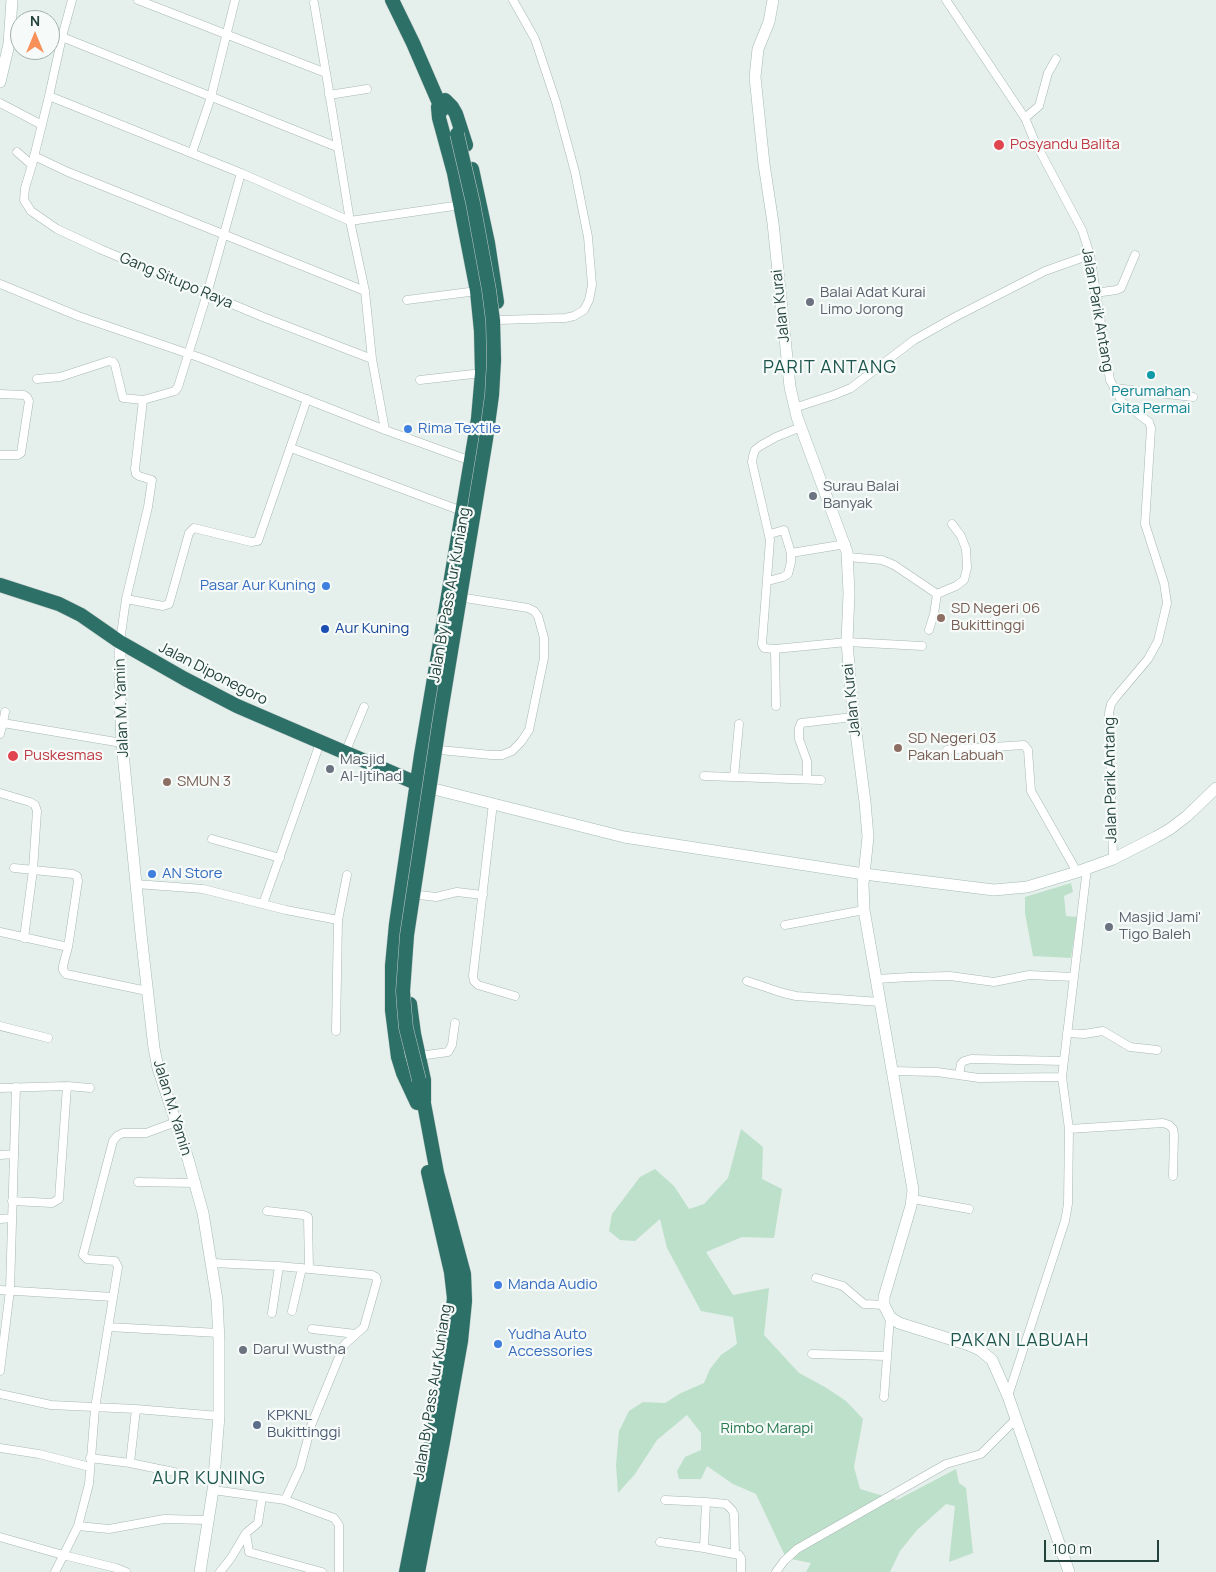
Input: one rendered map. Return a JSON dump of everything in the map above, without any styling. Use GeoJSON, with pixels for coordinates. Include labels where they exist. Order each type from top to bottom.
{"type":"FeatureCollection","features":[{"type":"Feature","properties":{"kind":"highway","name":"Jalan By Pass Aur Kuniang"},"geometry":{"type":"LineString","coordinates":[[392,0],[442,101],[452,107],[456,114],[467,148],[488,243],[499,320],[500,350],[496,412],[486,479],[451,681],[418,895],[410,991],[411,1012],[425,1086],[420,1102]]}},
{"type":"Feature","properties":{"kind":"highway","name":"Jalan By Pass Aur Kuniang"},"geometry":{"type":"LineString","coordinates":[[401,0],[423,46],[454,135],[481,272],[486,321],[488,378],[481,439],[400,935],[398,1007],[400,1029],[420,1102],[454,1298],[418,1572]]}},
{"type":"Feature","properties":{"kind":"highway","name":"Jalan By Pass Aur Kuniang"},"geometry":{"type":"LineString","coordinates":[[420,1102],[405,1078],[398,1057],[391,991],[396,924],[416,784],[478,418],[482,373],[481,331],[477,291],[454,173],[439,118],[438,107],[442,101]]}},
{"type":"Feature","properties":{"kind":"highway","name":"Jalan Diponegoro"},"geometry":{"type":"LineString","coordinates":[[0,585],[59,604],[81,615],[120,642],[184,679],[237,706],[416,784]]}},
{"type":"Feature","properties":{"kind":"highway"},"geometry":{"type":"LineString","coordinates":[[435,678],[451,681]]}},
{"type":"Feature","properties":{"kind":"highway","name":"Jalan By Pass Aur Kuniang"},"geometry":{"type":"LineString","coordinates":[[406,1572],[434,1458]]}},
{"type":"Feature","properties":{"kind":"street"},"geometry":{"type":"LineString","coordinates":[[0,82],[12,0]]}},
{"type":"Feature","properties":{"kind":"street","name":"Gang Situpo Raya"},"geometry":{"type":"LineString","coordinates":[[72,0],[25,188],[24,200],[31,210],[56,229],[207,294],[372,358]]}},
{"type":"Feature","properties":{"kind":"street"},"geometry":{"type":"LineString","coordinates":[[138,0],[326,73]]}},
{"type":"Feature","properties":{"kind":"street"},"geometry":{"type":"LineString","coordinates":[[192,153],[211,97],[235,0]]}},
{"type":"Feature","properties":{"kind":"street"},"geometry":{"type":"LineString","coordinates":[[499,320],[565,318],[574,316],[584,310],[589,300],[592,285],[586,227],[575,172],[561,119],[535,39],[513,0]]}},
{"type":"Feature","properties":{"kind":"street","name":"Jalan Kurai"},"geometry":{"type":"LineString","coordinates":[[773,0],[769,22],[758,49],[755,77],[764,164],[773,223],[790,387],[794,408],[846,544],[848,557],[847,642],[853,717],[868,838],[864,874],[864,910],[912,1179],[913,1199]]}},
{"type":"Feature","properties":{"kind":"street","name":"Jalan Parik Antang"},"geometry":{"type":"LineString","coordinates":[[946,0],[1025,118],[1035,142],[1082,230],[1090,255],[1107,368],[1114,388],[1122,402],[1151,425],[1145,524],[1164,583],[1167,603],[1158,641],[1148,659],[1111,704],[1109,713],[1113,859]]}},
{"type":"Feature","properties":{"kind":"street"},"geometry":{"type":"LineString","coordinates":[[314,3],[350,221],[365,291],[372,358],[385,430]]}},
{"type":"Feature","properties":{"kind":"street"},"geometry":{"type":"LineString","coordinates":[[62,37],[338,147]]}},
{"type":"Feature","properties":{"kind":"street"},"geometry":{"type":"LineString","coordinates":[[1025,118],[1039,106],[1048,73],[1056,59]]}},
{"type":"Feature","properties":{"kind":"street"},"geometry":{"type":"LineString","coordinates":[[329,95],[367,89]]}},
{"type":"Feature","properties":{"kind":"street"},"geometry":{"type":"LineString","coordinates":[[49,96],[241,173],[350,221],[461,205]]}},
{"type":"Feature","properties":{"kind":"street"},"geometry":{"type":"LineString","coordinates":[[0,103],[42,125]]}},
{"type":"Feature","properties":{"kind":"street"},"geometry":{"type":"LineString","coordinates":[[17,152],[32,165]]}},
{"type":"Feature","properties":{"kind":"street"},"geometry":{"type":"LineString","coordinates":[[34,156],[223,235],[365,291]]}},
{"type":"Feature","properties":{"kind":"street"},"geometry":{"type":"LineString","coordinates":[[37,379],[60,377],[110,361],[115,365],[123,398],[143,400],[175,391],[189,354],[241,173]]}},
{"type":"Feature","properties":{"kind":"street"},"geometry":{"type":"LineString","coordinates":[[1096,293],[1121,288],[1136,254]]}},
{"type":"Feature","properties":{"kind":"street"},"geometry":{"type":"LineString","coordinates":[[794,408],[851,388],[914,340],[954,317],[1045,271],[1090,255]]}},
{"type":"Feature","properties":{"kind":"street"},"geometry":{"type":"LineString","coordinates":[[0,284],[78,316],[189,354],[385,430],[471,460]]}},
{"type":"Feature","properties":{"kind":"street"},"geometry":{"type":"LineString","coordinates":[[407,300],[477,291]]}},
{"type":"Feature","properties":{"kind":"street"},"geometry":{"type":"LineString","coordinates":[[420,380],[482,373]]}},
{"type":"Feature","properties":{"kind":"street"},"geometry":{"type":"LineString","coordinates":[[1114,388],[1193,397]]}},
{"type":"Feature","properties":{"kind":"street"},"geometry":{"type":"LineString","coordinates":[[0,394],[24,395],[28,397],[29,401],[21,454],[18,456],[0,455]]}},
{"type":"Feature","properties":{"kind":"street"},"geometry":{"type":"LineString","coordinates":[[126,599],[162,606],[168,604],[189,533],[194,528],[250,542],[258,541],[307,399]]}},
{"type":"Feature","properties":{"kind":"street"},"geometry":{"type":"LineString","coordinates":[[120,642],[126,599],[148,507],[152,480],[139,476],[136,474],[135,469],[143,400]]}},
{"type":"Feature","properties":{"kind":"street"},"geometry":{"type":"LineString","coordinates":[[801,427],[760,446],[755,450],[753,456],[752,462],[770,534],[762,644],[764,648],[775,649],[847,642],[922,646]]}},
{"type":"Feature","properties":{"kind":"street"},"geometry":{"type":"LineString","coordinates":[[290,448],[462,511]]}},
{"type":"Feature","properties":{"kind":"street"},"geometry":{"type":"LineString","coordinates":[[937,594],[956,586],[964,580],[967,568],[966,549],[952,524]]}},
{"type":"Feature","properties":{"kind":"street"},"geometry":{"type":"LineString","coordinates":[[768,581],[788,574],[791,568],[791,553],[784,530],[770,534]]}},
{"type":"Feature","properties":{"kind":"street"},"geometry":{"type":"LineString","coordinates":[[791,553],[846,544]]}},
{"type":"Feature","properties":{"kind":"street"},"geometry":{"type":"LineString","coordinates":[[848,557],[888,562],[937,594]]}},
{"type":"Feature","properties":{"kind":"street"},"geometry":{"type":"LineString","coordinates":[[929,630],[937,594]]}},
{"type":"Feature","properties":{"kind":"street"},"geometry":{"type":"LineString","coordinates":[[440,750],[491,755],[502,755],[512,751],[529,730],[544,658],[544,638],[538,616],[534,611],[528,608],[465,598]]}},
{"type":"Feature","properties":{"kind":"street","name":"Jalan M. Yamin"},"geometry":{"type":"LineString","coordinates":[[120,642],[122,742],[147,991],[158,1068],[203,1213],[217,1300],[219,1416],[213,1490],[200,1572]]}},
{"type":"Feature","properties":{"kind":"street"},"geometry":{"type":"LineString","coordinates":[[775,649],[776,706]]}},
{"type":"Feature","properties":{"kind":"street"},"geometry":{"type":"LineString","coordinates":[[345,753],[364,707]]}},
{"type":"Feature","properties":{"kind":"street"},"geometry":{"type":"LineString","coordinates":[[0,734],[5,712]]}},
{"type":"Feature","properties":{"kind":"street"},"geometry":{"type":"LineString","coordinates":[[807,778],[807,761],[799,739],[801,723],[853,717]]}},
{"type":"Feature","properties":{"kind":"street"},"geometry":{"type":"LineString","coordinates":[[3,723],[122,742]]}},
{"type":"Feature","properties":{"kind":"street"},"geometry":{"type":"LineString","coordinates":[[734,777],[739,724]]}},
{"type":"Feature","properties":{"kind":"street"},"geometry":{"type":"LineString","coordinates":[[263,904],[320,743]]}},
{"type":"Feature","properties":{"kind":"street"},"geometry":{"type":"LineString","coordinates":[[947,750],[1024,745],[1028,750],[1031,792],[1082,870],[1074,976],[1062,1077],[1069,1129],[1068,1204],[1065,1221],[1049,1264],[1008,1396]]}},
{"type":"Feature","properties":{"kind":"street"},"geometry":{"type":"LineString","coordinates":[[704,776],[807,778],[821,780]]}},
{"type":"Feature","properties":{"kind":"street"},"geometry":{"type":"LineString","coordinates":[[434,789],[624,838],[864,874],[994,890],[1027,887],[1113,859],[1170,828],[1187,816],[1216,788]]}},
{"type":"Feature","properties":{"kind":"street"},"geometry":{"type":"LineString","coordinates":[[0,793],[35,805],[37,811],[33,870],[24,938]]}},
{"type":"Feature","properties":{"kind":"street"},"geometry":{"type":"LineString","coordinates":[[493,803],[474,982],[478,985],[515,996]]}},
{"type":"Feature","properties":{"kind":"street"},"geometry":{"type":"LineString","coordinates":[[212,839],[280,858]]}},
{"type":"Feature","properties":{"kind":"street"},"geometry":{"type":"LineString","coordinates":[[14,868],[77,876],[78,881],[68,947],[63,966],[66,974],[147,991]]}},
{"type":"Feature","properties":{"kind":"street"},"geometry":{"type":"LineString","coordinates":[[336,1031],[338,920],[347,874]]}},
{"type":"Feature","properties":{"kind":"street"},"geometry":{"type":"LineString","coordinates":[[136,884],[203,889],[338,920]]}},
{"type":"Feature","properties":{"kind":"street"},"geometry":{"type":"LineString","coordinates":[[418,895],[436,897],[457,892],[483,895]]}},
{"type":"Feature","properties":{"kind":"street"},"geometry":{"type":"LineString","coordinates":[[785,925],[864,910]]}},
{"type":"Feature","properties":{"kind":"street"},"geometry":{"type":"LineString","coordinates":[[0,932],[68,947]]}},
{"type":"Feature","properties":{"kind":"street"},"geometry":{"type":"LineString","coordinates":[[876,979],[910,976],[950,976],[994,982],[1028,975],[1074,976]]}},
{"type":"Feature","properties":{"kind":"street"},"geometry":{"type":"LineString","coordinates":[[748,982],[783,994],[796,996],[880,1002]]}},
{"type":"Feature","properties":{"kind":"street"},"geometry":{"type":"LineString","coordinates":[[419,1056],[448,1052],[452,1045],[455,1023]]}},
{"type":"Feature","properties":{"kind":"street"},"geometry":{"type":"LineString","coordinates":[[0,1026],[48,1038]]}},
{"type":"Feature","properties":{"kind":"street"},"geometry":{"type":"LineString","coordinates":[[1067,1032],[1084,1034],[1103,1031],[1130,1047],[1157,1050]]}},
{"type":"Feature","properties":{"kind":"street"},"geometry":{"type":"LineString","coordinates":[[959,1075],[961,1064],[964,1061],[971,1060],[1064,1061]]}},
{"type":"Feature","properties":{"kind":"street"},"geometry":{"type":"LineString","coordinates":[[892,1071],[937,1072],[980,1078],[1062,1077]]}},
{"type":"Feature","properties":{"kind":"street"},"geometry":{"type":"LineString","coordinates":[[12,1201],[52,1203],[59,1199],[67,1086]]}},
{"type":"Feature","properties":{"kind":"street"},"geometry":{"type":"LineString","coordinates":[[0,1088],[67,1086],[90,1088]]}},
{"type":"Feature","properties":{"kind":"street"},"geometry":{"type":"LineString","coordinates":[[0,1371],[10,1290],[16,1087]]}},
{"type":"Feature","properties":{"kind":"street"},"geometry":{"type":"LineString","coordinates":[[55,1572],[78,1526],[88,1490],[95,1408],[117,1263],[111,1260],[87,1259],[83,1255],[113,1141],[123,1133],[146,1133],[176,1122]]}},
{"type":"Feature","properties":{"kind":"street"},"geometry":{"type":"LineString","coordinates":[[1069,1129],[1163,1123],[1169,1125],[1173,1129],[1174,1136],[1172,1176]]}},
{"type":"Feature","properties":{"kind":"street"},"geometry":{"type":"LineString","coordinates":[[0,1155],[14,1154]]}},
{"type":"Feature","properties":{"kind":"street"},"geometry":{"type":"LineString","coordinates":[[138,1182],[195,1184]]}},
{"type":"Feature","properties":{"kind":"street"},"geometry":{"type":"LineString","coordinates":[[969,1209],[913,1199],[884,1297],[884,1305],[890,1317],[899,1323],[969,1345],[987,1355],[996,1366],[1068,1572]]}},
{"type":"Feature","properties":{"kind":"street"},"geometry":{"type":"LineString","coordinates":[[267,1211],[308,1217],[305,1268],[292,1311]]}},
{"type":"Feature","properties":{"kind":"street"},"geometry":{"type":"LineString","coordinates":[[0,1219],[12,1218]]}},
{"type":"Feature","properties":{"kind":"street"},"geometry":{"type":"LineString","coordinates":[[212,1263],[305,1268],[372,1274],[376,1277],[377,1281],[364,1327],[344,1344],[312,1423],[300,1468],[285,1500]]}},
{"type":"Feature","properties":{"kind":"street"},"geometry":{"type":"LineString","coordinates":[[272,1313],[278,1266]]}},
{"type":"Feature","properties":{"kind":"street"},"geometry":{"type":"LineString","coordinates":[[816,1278],[843,1286],[864,1304],[884,1305]]}},
{"type":"Feature","properties":{"kind":"street"},"geometry":{"type":"LineString","coordinates":[[0,1290],[113,1297]]}},
{"type":"Feature","properties":{"kind":"street"},"geometry":{"type":"LineString","coordinates":[[884,1397],[890,1317]]}},
{"type":"Feature","properties":{"kind":"street"},"geometry":{"type":"LineString","coordinates":[[108,1327],[219,1334]]}},
{"type":"Feature","properties":{"kind":"street"},"geometry":{"type":"LineString","coordinates":[[312,1329],[356,1334]]}},
{"type":"Feature","properties":{"kind":"street"},"geometry":{"type":"LineString","coordinates":[[812,1354],[886,1356]]}},
{"type":"Feature","properties":{"kind":"street"},"geometry":{"type":"LineString","coordinates":[[0,1394],[50,1405],[136,1409],[219,1416]]}},
{"type":"Feature","properties":{"kind":"street"},"geometry":{"type":"LineString","coordinates":[[130,1462],[136,1409]]}},
{"type":"Feature","properties":{"kind":"street"},"geometry":{"type":"LineString","coordinates":[[776,1572],[784,1561],[797,1550],[946,1464],[981,1454],[1016,1419]]}},
{"type":"Feature","properties":{"kind":"street"},"geometry":{"type":"LineString","coordinates":[[0,1448],[39,1454],[90,1467]]}},
{"type":"Feature","properties":{"kind":"street"},"geometry":{"type":"LineString","coordinates":[[90,1458],[130,1462],[174,1472]]}},
{"type":"Feature","properties":{"kind":"street"},"geometry":{"type":"LineString","coordinates":[[213,1490],[285,1500],[334,1518],[338,1525],[338,1572]]}},
{"type":"Feature","properties":{"kind":"street"},"geometry":{"type":"LineString","coordinates":[[220,1572],[246,1533],[258,1523],[262,1497]]}},
{"type":"Feature","properties":{"kind":"street"},"geometry":{"type":"LineString","coordinates":[[665,1500],[726,1504],[734,1514],[735,1554]]}},
{"type":"Feature","properties":{"kind":"street"},"geometry":{"type":"LineString","coordinates":[[704,1548],[706,1502]]}},
{"type":"Feature","properties":{"kind":"street"},"geometry":{"type":"LineString","coordinates":[[78,1526],[109,1529],[164,1519],[209,1520]]}},
{"type":"Feature","properties":{"kind":"street"},"geometry":{"type":"LineString","coordinates":[[246,1533],[249,1552],[322,1572]]}},
{"type":"Feature","properties":{"kind":"street"},"geometry":{"type":"LineString","coordinates":[[0,1537],[126,1572]]}},
{"type":"Feature","properties":{"kind":"street"},"geometry":{"type":"LineString","coordinates":[[660,1542],[739,1555],[741,1558],[741,1572]]}},
{"type":"Feature","properties":{"kind":"green space"},"geometry":{"type":"Polygon","coordinates":[[[1071,883],[1073,892],[1064,896],[1066,916],[1077,917],[1071,958],[1033,956],[1025,913],[1025,897],[1071,883]]]}},
{"type":"Feature","properties":{"kind":"green space","name":"Rimbo Marapi"},"geometry":{"type":"Polygon","coordinates":[[[741,1129],[763,1147],[762,1179],[782,1189],[774,1238],[742,1237],[706,1252],[733,1295],[769,1288],[764,1335],[799,1373],[846,1401],[863,1419],[854,1467],[860,1489],[897,1500],[956,1469],[959,1483],[966,1488],[973,1553],[949,1562],[955,1506],[946,1504],[917,1530],[900,1551],[890,1572],[806,1572],[811,1563],[786,1558],[756,1494],[733,1484],[707,1466],[701,1479],[679,1479],[677,1471],[685,1457],[701,1450],[701,1433],[687,1415],[657,1440],[635,1474],[618,1493],[616,1465],[619,1431],[629,1411],[643,1402],[665,1403],[681,1393],[704,1383],[710,1369],[721,1355],[737,1344],[733,1317],[701,1311],[667,1248],[660,1219],[635,1241],[620,1240],[609,1231],[612,1214],[640,1177],[655,1169],[674,1186],[689,1209],[704,1204],[728,1178],[741,1129]]]}},
{"type":"Feature","properties":{"kind":"place","name":"Posyandu Balita"},"geometry":{"type":"Point","coordinates":[999,145]}},
{"type":"Feature","properties":{"kind":"place","name":"Balai Adat Kurai Limo Jorong"},"geometry":{"type":"Point","coordinates":[810,302]}},
{"type":"Feature","properties":{"kind":"place","name":"Perumahan Gita Permai"},"geometry":{"type":"Point","coordinates":[1151,375]}},
{"type":"Feature","properties":{"kind":"place","name":"Rima Textile"},"geometry":{"type":"Point","coordinates":[408,429]}},
{"type":"Feature","properties":{"kind":"place","name":"Surau Balai Banyak"},"geometry":{"type":"Point","coordinates":[813,496]}},
{"type":"Feature","properties":{"kind":"place","name":"Pasar Aur Kuning"},"geometry":{"type":"Point","coordinates":[326,586]}},
{"type":"Feature","properties":{"kind":"place","name":"SD Negeri 06 Bukittinggi"},"geometry":{"type":"Point","coordinates":[941,618]}},
{"type":"Feature","properties":{"kind":"place","name":"Aur Kuning"},"geometry":{"type":"Point","coordinates":[325,629]}},
{"type":"Feature","properties":{"kind":"place","name":"SD Negeri 03 Pakan Labuah"},"geometry":{"type":"Point","coordinates":[898,748]}},
{"type":"Feature","properties":{"kind":"place","name":"Puskesmas"},"geometry":{"type":"Point","coordinates":[13,756]}},
{"type":"Feature","properties":{"kind":"place","name":"Masjid Al-Ijtihad"},"geometry":{"type":"Point","coordinates":[330,769]}},
{"type":"Feature","properties":{"kind":"place","name":"SMUN 3"},"geometry":{"type":"Point","coordinates":[167,782]}},
{"type":"Feature","properties":{"kind":"place","name":"AN Store"},"geometry":{"type":"Point","coordinates":[152,874]}},
{"type":"Feature","properties":{"kind":"place","name":"Masjid Jami' Tigo Baleh"},"geometry":{"type":"Point","coordinates":[1109,927]}},
{"type":"Feature","properties":{"kind":"place","name":"Manda Audio"},"geometry":{"type":"Point","coordinates":[498,1285]}},
{"type":"Feature","properties":{"kind":"place","name":"Yudha Auto Accessories"},"geometry":{"type":"Point","coordinates":[498,1344]}},
{"type":"Feature","properties":{"kind":"place","name":"Darul Wustha"},"geometry":{"type":"Point","coordinates":[243,1350]}},
{"type":"Feature","properties":{"kind":"place","name":"KPKNL Bukittinggi"},"geometry":{"type":"Point","coordinates":[257,1425]}},
{"type":"Feature","properties":{"kind":"district","name":"PARIT ANTANG"},"geometry":{"type":"Point","coordinates":[830,368]}},
{"type":"Feature","properties":{"kind":"district","name":"PAKAN LABUAH"},"geometry":{"type":"Point","coordinates":[1020,1341]}},
{"type":"Feature","properties":{"kind":"district","name":"AUR KUNING"},"geometry":{"type":"Point","coordinates":[209,1479]}}]}
